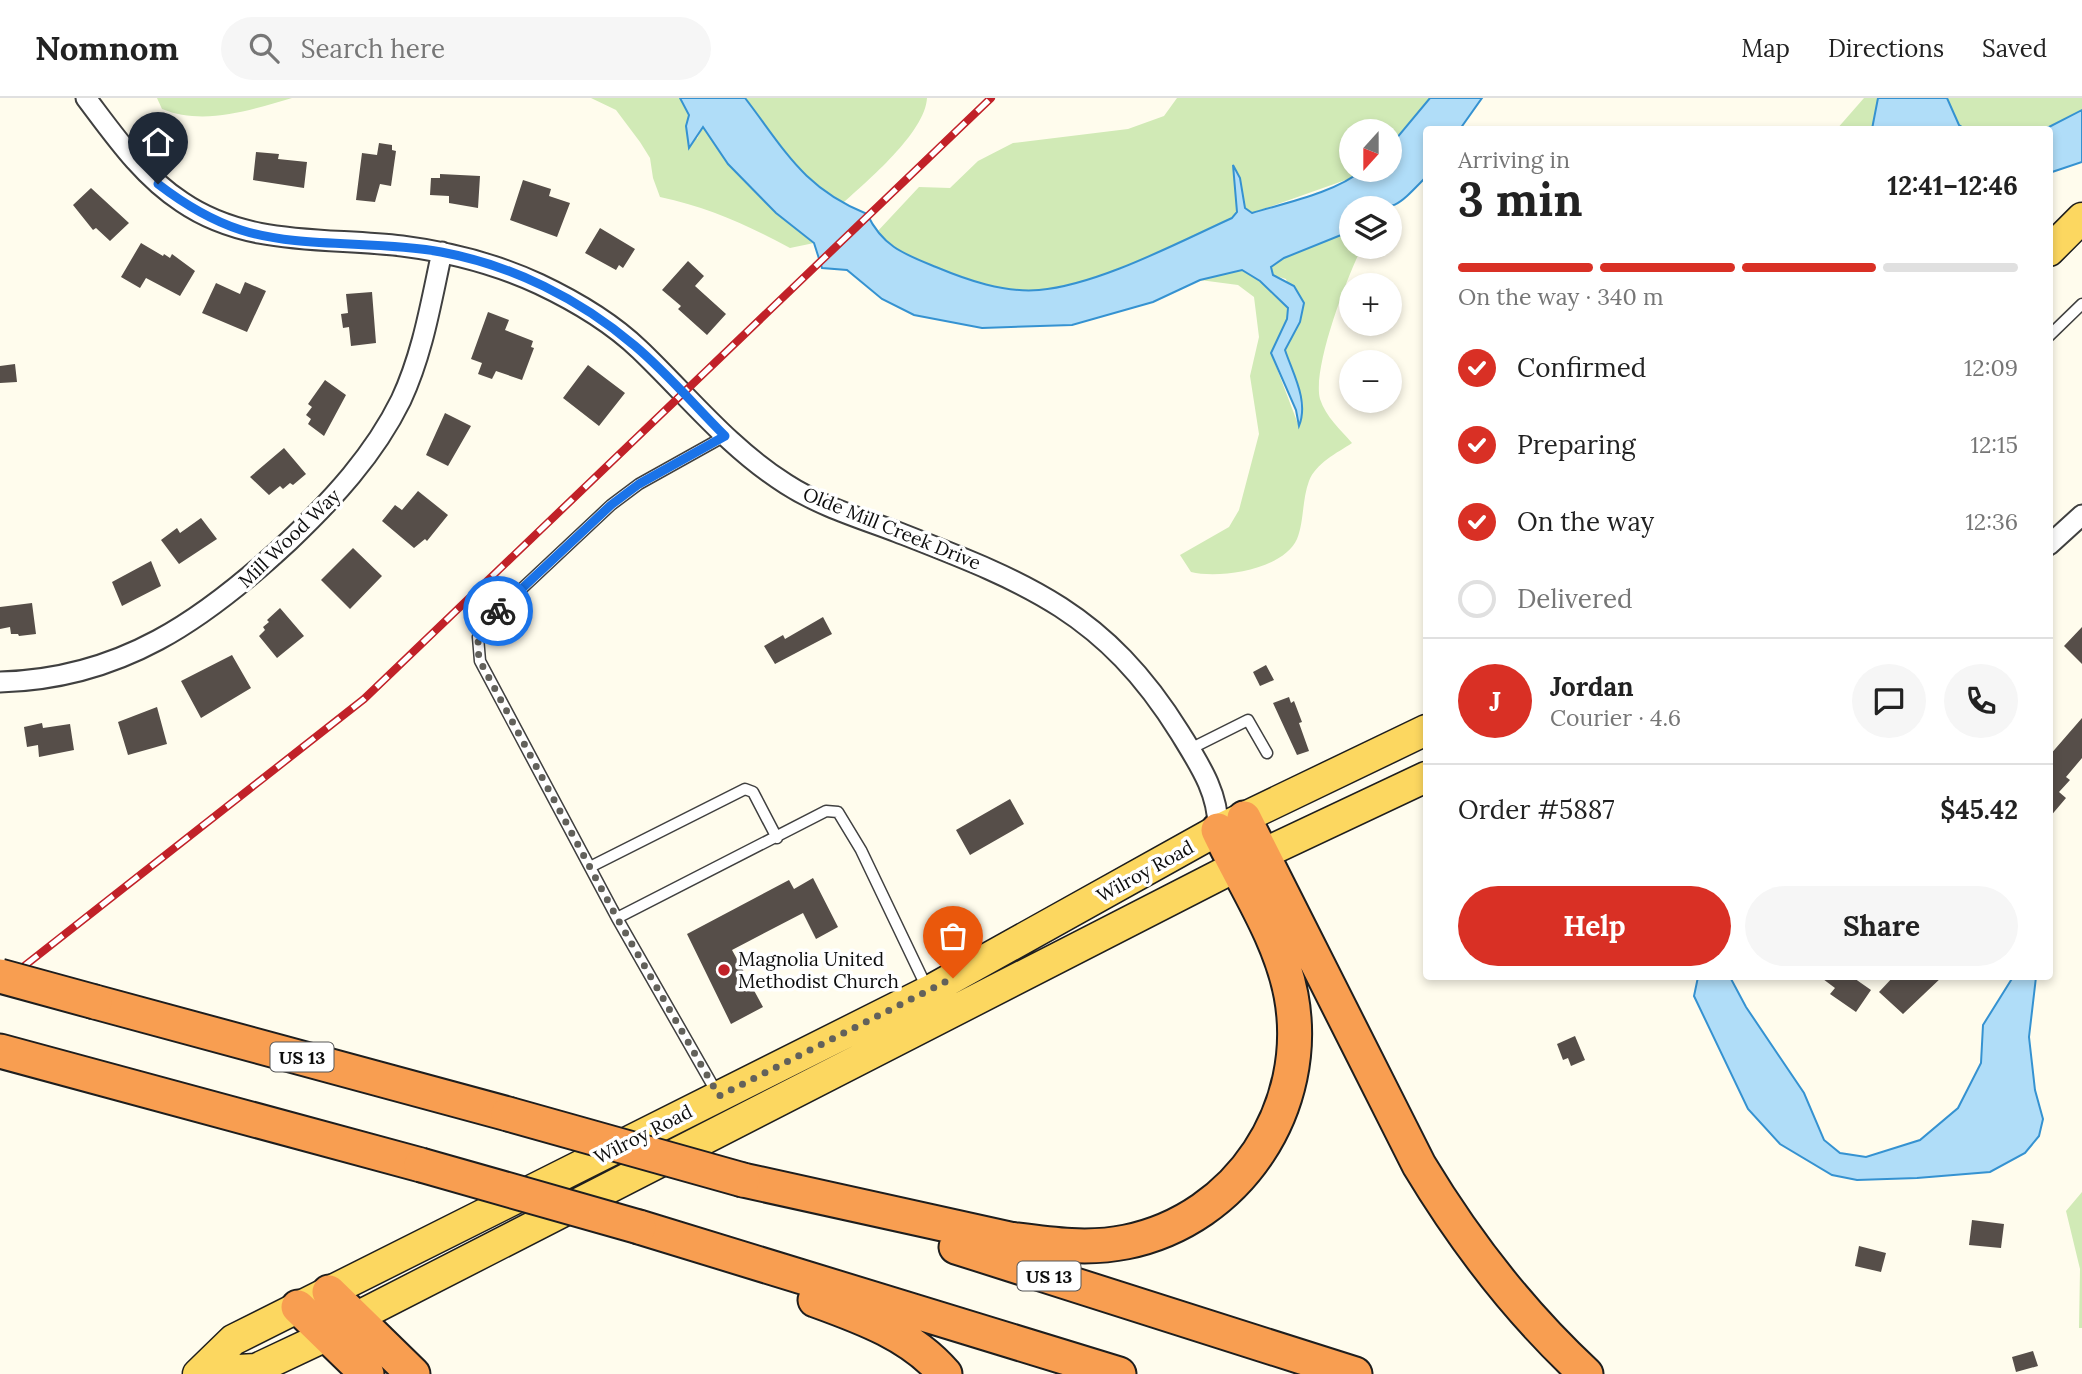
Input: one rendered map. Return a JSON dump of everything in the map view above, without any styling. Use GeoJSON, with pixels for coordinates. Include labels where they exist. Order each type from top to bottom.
{"type":"FeatureCollection","features":[{"type":"Feature","properties":{"kind":"highway"},"geometry":{"type":"LineString","coordinates":[[1227,818],[1248,861],[1450,1218],[1516,1303],[1586,1374]]}},
{"type":"Feature","properties":{"kind":"highway"},"geometry":{"type":"LineString","coordinates":[[743,1180],[1010,1239],[1052,1244],[1124,1242],[1179,1224],[1206,1208],[1249,1169],[1264,1146],[1289,1084],[1294,1053],[1295,1023],[1282,964],[1248,861]]}},
{"type":"Feature","properties":{"kind":"highway","name":"US 13"},"geometry":{"type":"LineString","coordinates":[[0,976],[743,1180],[1355,1374]]}},
{"type":"Feature","properties":{"kind":"highway"},"geometry":{"type":"LineString","coordinates":[[12,1054],[639,1227],[1119,1374]]}},
{"type":"Feature","properties":{"kind":"highway"},"geometry":{"type":"LineString","coordinates":[[639,1227],[697,1256],[844,1311],[897,1335],[933,1359],[945,1374]]}},
{"type":"Feature","properties":{"kind":"highway"},"geometry":{"type":"LineString","coordinates":[[329,1292],[413,1374]]}},
{"type":"Feature","properties":{"kind":"highway"},"geometry":{"type":"LineString","coordinates":[[298,1307],[367,1374]]}},
{"type":"Feature","properties":{"kind":"main road"},"geometry":{"type":"LineString","coordinates":[[2053,247],[2082,218]]}},
{"type":"Feature","properties":{"kind":"main road","name":"Wilroy Road"},"geometry":{"type":"LineString","coordinates":[[200,1373],[233,1340],[929,991],[1227,818],[1423,731]]}},
{"type":"Feature","properties":{"kind":"main road","name":"Wilroy Road"},"geometry":{"type":"LineString","coordinates":[[200,1373],[256,1368],[326,1336],[355,1318],[1248,861],[1423,778]]}},
{"type":"Feature","properties":{"kind":"street","name":"Olde Mill Creek Drive"},"geometry":{"type":"LineString","coordinates":[[86,98],[125,150],[158,184],[208,218],[243,231],[272,237],[401,246],[442,252],[515,274],[573,301],[637,347],[725,436],[778,479],[823,504],[1004,573],[1071,612],[1123,657],[1152,691],[1190,749],[1227,818]]}},
{"type":"Feature","properties":{"kind":"street","name":"Mill Wood Way"},"geometry":{"type":"LineString","coordinates":[[0,682],[54,676],[100,665],[169,636],[245,582],[322,510],[352,476],[400,401],[423,340],[442,252]]}},
{"type":"Feature","properties":{"kind":"street"},"geometry":{"type":"LineString","coordinates":[[2053,541],[2082,515]]}},
{"type":"Feature","properties":{"kind":"lane"},"geometry":{"type":"LineString","coordinates":[[2053,332],[2082,304]]}},
{"type":"Feature","properties":{"kind":"lane"},"geometry":{"type":"LineString","coordinates":[[719,1096],[617,918],[480,661],[478,637],[483,625],[611,505],[639,484],[725,436]]}},
{"type":"Feature","properties":{"kind":"lane"},"geometry":{"type":"LineString","coordinates":[[1190,749],[1248,720],[1267,753]]}},
{"type":"Feature","properties":{"kind":"lane"},"geometry":{"type":"LineString","coordinates":[[590,867],[745,789],[753,792],[777,838]]}},
{"type":"Feature","properties":{"kind":"lane"},"geometry":{"type":"LineString","coordinates":[[617,918],[827,811],[838,812],[861,850],[929,991]]}},
{"type":"Feature","properties":{"kind":"green space"},"geometry":{"type":"Polygon","coordinates":[[[157,98],[292,98],[244,111],[194,116],[162,109],[157,98]]]}},
{"type":"Feature","properties":{"kind":"green space"},"geometry":{"type":"Polygon","coordinates":[[[591,98],[680,98],[689,115],[686,126],[697,139],[703,127],[727,160],[754,190],[814,243],[790,248],[727,218],[660,197],[650,158],[640,142],[616,110],[591,98]]]}},
{"type":"Feature","properties":{"kind":"green space"},"geometry":{"type":"Polygon","coordinates":[[[745,98],[927,98],[924,112],[906,141],[842,204],[818,187],[777,146],[745,98]]]}},
{"type":"Feature","properties":{"kind":"green space"},"geometry":{"type":"Polygon","coordinates":[[[1177,98],[1430,98],[1402,132],[1402,119],[1339,119],[1340,182],[1252,213],[1245,208],[1240,178],[1234,167],[1237,212],[1232,218],[1136,262],[1061,287],[1026,290],[976,282],[906,254],[876,233],[919,187],[950,188],[978,161],[1013,143],[1128,129],[1164,116],[1177,98]]]}},
{"type":"Feature","properties":{"kind":"green space"},"geometry":{"type":"Polygon","coordinates":[[[1864,98],[1878,98],[1873,126],[1840,126],[1864,98]]]}},
{"type":"Feature","properties":{"kind":"green space"},"geometry":{"type":"Polygon","coordinates":[[[1947,98],[2082,98],[2082,110],[2051,126],[1959,125],[1947,98]]]}},
{"type":"Feature","properties":{"kind":"green space"},"geometry":{"type":"Polygon","coordinates":[[[1339,236],[1339,259],[1357,259],[1351,273],[1339,273],[1339,304],[1326,345],[1319,385],[1320,399],[1326,412],[1352,443],[1328,459],[1312,475],[1297,539],[1290,550],[1265,565],[1249,570],[1217,574],[1191,572],[1180,555],[1229,527],[1239,510],[1259,434],[1250,376],[1259,337],[1254,297],[1238,285],[1200,280],[1242,270],[1260,281],[1288,308],[1288,319],[1271,353],[1298,424],[1303,403],[1285,350],[1300,322],[1286,279],[1273,275],[1271,267],[1284,258],[1339,236]]]}},
{"type":"Feature","properties":{"kind":"green space"},"geometry":{"type":"Polygon","coordinates":[[[2082,1192],[2082,1328],[2079,1328],[2080,1269],[2066,1211],[2082,1192]]]}},
{"type":"Feature","properties":{"kind":"water"},"geometry":{"type":"Polygon","coordinates":[[[680,98],[745,98],[784,151],[811,180],[845,204],[867,214],[880,234],[896,248],[973,281],[1012,289],[1039,290],[1111,272],[1232,218],[1237,212],[1233,165],[1240,178],[1245,208],[1252,213],[1325,191],[1344,182],[1402,182],[1402,132],[1430,98],[1482,98],[1462,126],[1423,126],[1423,180],[1402,200],[1402,196],[1339,196],[1339,236],[1284,258],[1271,267],[1273,275],[1294,286],[1304,303],[1300,322],[1285,350],[1301,397],[1302,417],[1299,426],[1296,410],[1271,353],[1287,319],[1288,308],[1260,281],[1242,270],[1200,280],[1153,302],[1072,325],[982,328],[914,315],[882,299],[847,270],[822,268],[814,243],[776,213],[728,164],[703,127],[689,148],[686,126],[689,115],[680,98]]]}},
{"type":"Feature","properties":{"kind":"water"},"geometry":{"type":"Polygon","coordinates":[[[1878,98],[1947,98],[1960,126],[1873,126],[1878,98]]]}},
{"type":"Feature","properties":{"kind":"water"},"geometry":{"type":"Polygon","coordinates":[[[2082,110],[2082,162],[2053,172],[2053,126],[2051,126],[2082,110]]]}},
{"type":"Feature","properties":{"kind":"water"},"geometry":{"type":"Polygon","coordinates":[[[1697,980],[1732,980],[1746,1007],[1804,1093],[1824,1140],[1840,1153],[1866,1157],[1920,1140],[1958,1108],[1981,1063],[1983,1025],[2011,980],[2036,980],[2029,1037],[2035,1090],[2043,1119],[2039,1136],[2025,1153],[1990,1172],[1857,1180],[1832,1175],[1780,1144],[1748,1109],[1694,996],[1697,980]]]}},
{"type":"Feature","properties":{"kind":"building"},"geometry":{"type":"Polygon","coordinates":[[[379,143],[392,145],[392,150],[396,151],[391,186],[380,184],[375,202],[356,200],[362,153],[377,155],[379,143]]]}},
{"type":"Feature","properties":{"kind":"building"},"geometry":{"type":"Polygon","coordinates":[[[256,152],[279,154],[278,159],[307,162],[304,188],[253,180],[256,152]]]}},
{"type":"Feature","properties":{"kind":"building"},"geometry":{"type":"Polygon","coordinates":[[[440,174],[480,176],[478,208],[449,203],[449,196],[430,195],[431,178],[440,178],[440,174]]]}},
{"type":"Feature","properties":{"kind":"building"},"geometry":{"type":"Polygon","coordinates":[[[523,180],[551,189],[549,196],[570,203],[557,237],[510,220],[523,180]]]}},
{"type":"Feature","properties":{"kind":"building"},"geometry":{"type":"Polygon","coordinates":[[[91,188],[129,223],[110,241],[96,228],[93,230],[73,205],[91,188]]]}},
{"type":"Feature","properties":{"kind":"building"},"geometry":{"type":"Polygon","coordinates":[[[600,228],[635,249],[623,268],[619,265],[616,270],[585,253],[600,228]]]}},
{"type":"Feature","properties":{"kind":"building"},"geometry":{"type":"Polygon","coordinates":[[[141,243],[163,256],[164,254],[170,258],[172,254],[195,271],[180,296],[146,278],[140,288],[121,277],[141,243]]]}},
{"type":"Feature","properties":{"kind":"building"},"geometry":{"type":"Polygon","coordinates":[[[688,261],[704,276],[695,286],[726,314],[707,335],[678,309],[681,306],[662,290],[688,261]]]}},
{"type":"Feature","properties":{"kind":"building"},"geometry":{"type":"Polygon","coordinates":[[[245,282],[266,291],[247,332],[202,313],[216,283],[240,294],[245,282]]]}},
{"type":"Feature","properties":{"kind":"building"},"geometry":{"type":"Polygon","coordinates":[[[372,292],[376,343],[351,346],[349,327],[343,328],[341,314],[348,313],[346,294],[372,292]]]}},
{"type":"Feature","properties":{"kind":"building"},"geometry":{"type":"Polygon","coordinates":[[[488,312],[509,320],[505,330],[533,341],[531,347],[534,348],[522,380],[496,371],[492,379],[478,374],[482,363],[471,359],[488,312]]]}},
{"type":"Feature","properties":{"kind":"building"},"geometry":{"type":"Polygon","coordinates":[[[15,364],[17,382],[0,383],[0,366],[15,364]]]}},
{"type":"Feature","properties":{"kind":"building"},"geometry":{"type":"Polygon","coordinates":[[[588,365],[625,393],[599,426],[563,398],[588,365]]]}},
{"type":"Feature","properties":{"kind":"building"},"geometry":{"type":"Polygon","coordinates":[[[325,380],[346,395],[324,436],[308,424],[311,419],[306,415],[312,407],[308,404],[325,380]]]}},
{"type":"Feature","properties":{"kind":"building"},"geometry":{"type":"Polygon","coordinates":[[[445,413],[471,426],[448,466],[426,455],[445,413]]]}},
{"type":"Feature","properties":{"kind":"building"},"geometry":{"type":"Polygon","coordinates":[[[284,448],[306,474],[293,485],[290,483],[283,489],[280,486],[269,495],[250,477],[284,448]]]}},
{"type":"Feature","properties":{"kind":"building"},"geometry":{"type":"Polygon","coordinates":[[[418,491],[448,515],[427,541],[425,539],[414,548],[382,521],[395,505],[402,510],[418,491]]]}},
{"type":"Feature","properties":{"kind":"building"},"geometry":{"type":"Polygon","coordinates":[[[201,518],[217,539],[179,564],[161,540],[177,528],[180,533],[201,518]]]}},
{"type":"Feature","properties":{"kind":"building"},"geometry":{"type":"Polygon","coordinates":[[[353,548],[382,576],[350,609],[321,580],[353,548]]]}},
{"type":"Feature","properties":{"kind":"building"},"geometry":{"type":"Polygon","coordinates":[[[151,561],[161,586],[122,606],[112,582],[151,561]]]}},
{"type":"Feature","properties":{"kind":"building"},"geometry":{"type":"Polygon","coordinates":[[[32,603],[36,634],[19,636],[11,634],[10,627],[0,629],[0,607],[32,603]]]}},
{"type":"Feature","properties":{"kind":"building"},"geometry":{"type":"Polygon","coordinates":[[[280,608],[304,636],[277,658],[259,636],[269,622],[267,620],[280,608]]]}},
{"type":"Feature","properties":{"kind":"building"},"geometry":{"type":"Polygon","coordinates":[[[823,617],[832,634],[775,664],[764,646],[783,635],[785,639],[823,617]]]}},
{"type":"Feature","properties":{"kind":"building"},"geometry":{"type":"Polygon","coordinates":[[[2082,627],[2082,664],[2064,646],[2082,627]]]}},
{"type":"Feature","properties":{"kind":"building"},"geometry":{"type":"Polygon","coordinates":[[[232,655],[251,688],[201,718],[181,681],[232,655]]]}},
{"type":"Feature","properties":{"kind":"building"},"geometry":{"type":"Polygon","coordinates":[[[1266,665],[1274,680],[1260,686],[1253,672],[1266,665]]]}},
{"type":"Feature","properties":{"kind":"building"},"geometry":{"type":"Polygon","coordinates":[[[1289,697],[1291,703],[1294,701],[1302,722],[1299,723],[1309,751],[1297,755],[1273,703],[1289,697]]]}},
{"type":"Feature","properties":{"kind":"building"},"geometry":{"type":"Polygon","coordinates":[[[157,707],[167,744],[128,755],[118,722],[157,707]]]}},
{"type":"Feature","properties":{"kind":"building"},"geometry":{"type":"Polygon","coordinates":[[[2082,718],[2082,758],[2066,777],[2070,780],[2059,792],[2066,798],[2053,813],[2053,751],[2082,718]]]}},
{"type":"Feature","properties":{"kind":"building"},"geometry":{"type":"Polygon","coordinates":[[[42,723],[43,728],[70,724],[74,750],[39,757],[38,745],[27,747],[24,727],[42,723]]]}},
{"type":"Feature","properties":{"kind":"building"},"geometry":{"type":"Polygon","coordinates":[[[1010,799],[1024,824],[970,855],[956,830],[1010,799]]]}},
{"type":"Feature","properties":{"kind":"building","name":"Magnolia United Methodist Church"},"geometry":{"type":"Polygon","coordinates":[[[813,878],[838,927],[816,939],[803,913],[732,950],[763,1007],[731,1024],[687,934],[789,880],[794,889],[813,878]]]}},
{"type":"Feature","properties":{"kind":"building"},"geometry":{"type":"Polygon","coordinates":[[[1824,980],[1857,980],[1871,990],[1856,1012],[1830,994],[1835,988],[1824,980]]]}},
{"type":"Feature","properties":{"kind":"building"},"geometry":{"type":"Polygon","coordinates":[[[1890,980],[1939,980],[1903,1014],[1879,992],[1890,980]]]}},
{"type":"Feature","properties":{"kind":"building"},"geometry":{"type":"Polygon","coordinates":[[[1575,1036],[1585,1060],[1571,1066],[1568,1058],[1563,1060],[1557,1044],[1575,1036]]]}},
{"type":"Feature","properties":{"kind":"building"},"geometry":{"type":"Polygon","coordinates":[[[1972,1220],[2004,1224],[2001,1248],[1969,1245],[1972,1220]]]}},
{"type":"Feature","properties":{"kind":"building"},"geometry":{"type":"Polygon","coordinates":[[[1859,1246],[1886,1253],[1881,1272],[1855,1266],[1859,1246]]]}},
{"type":"Feature","properties":{"kind":"building"},"geometry":{"type":"Polygon","coordinates":[[[2033,1351],[2038,1366],[2016,1372],[2012,1357],[2033,1351]]]}},
{"type":"Feature","properties":{"kind":"railway"},"geometry":{"type":"LineString","coordinates":[[0,985],[364,699],[991,98]]}},
{"type":"Feature","properties":{"kind":"way so far"},"geometry":{"type":"LineString","coordinates":[[498,611],[483,625],[478,637],[480,661],[617,918],[719,1096],[953,978]]}},
{"type":"Feature","properties":{"kind":"place","name":"Magnolia United Methodist Church"},"geometry":{"type":"Point","coordinates":[724,970]}},
{"type":"Feature","properties":{"kind":"route"},"geometry":{"type":"LineString","coordinates":[[158,184],[182,203],[208,218],[243,231],[272,237],[401,246],[442,252],[537,283],[573,301],[637,347],[725,436],[639,484],[611,505],[498,611]]}}]}
